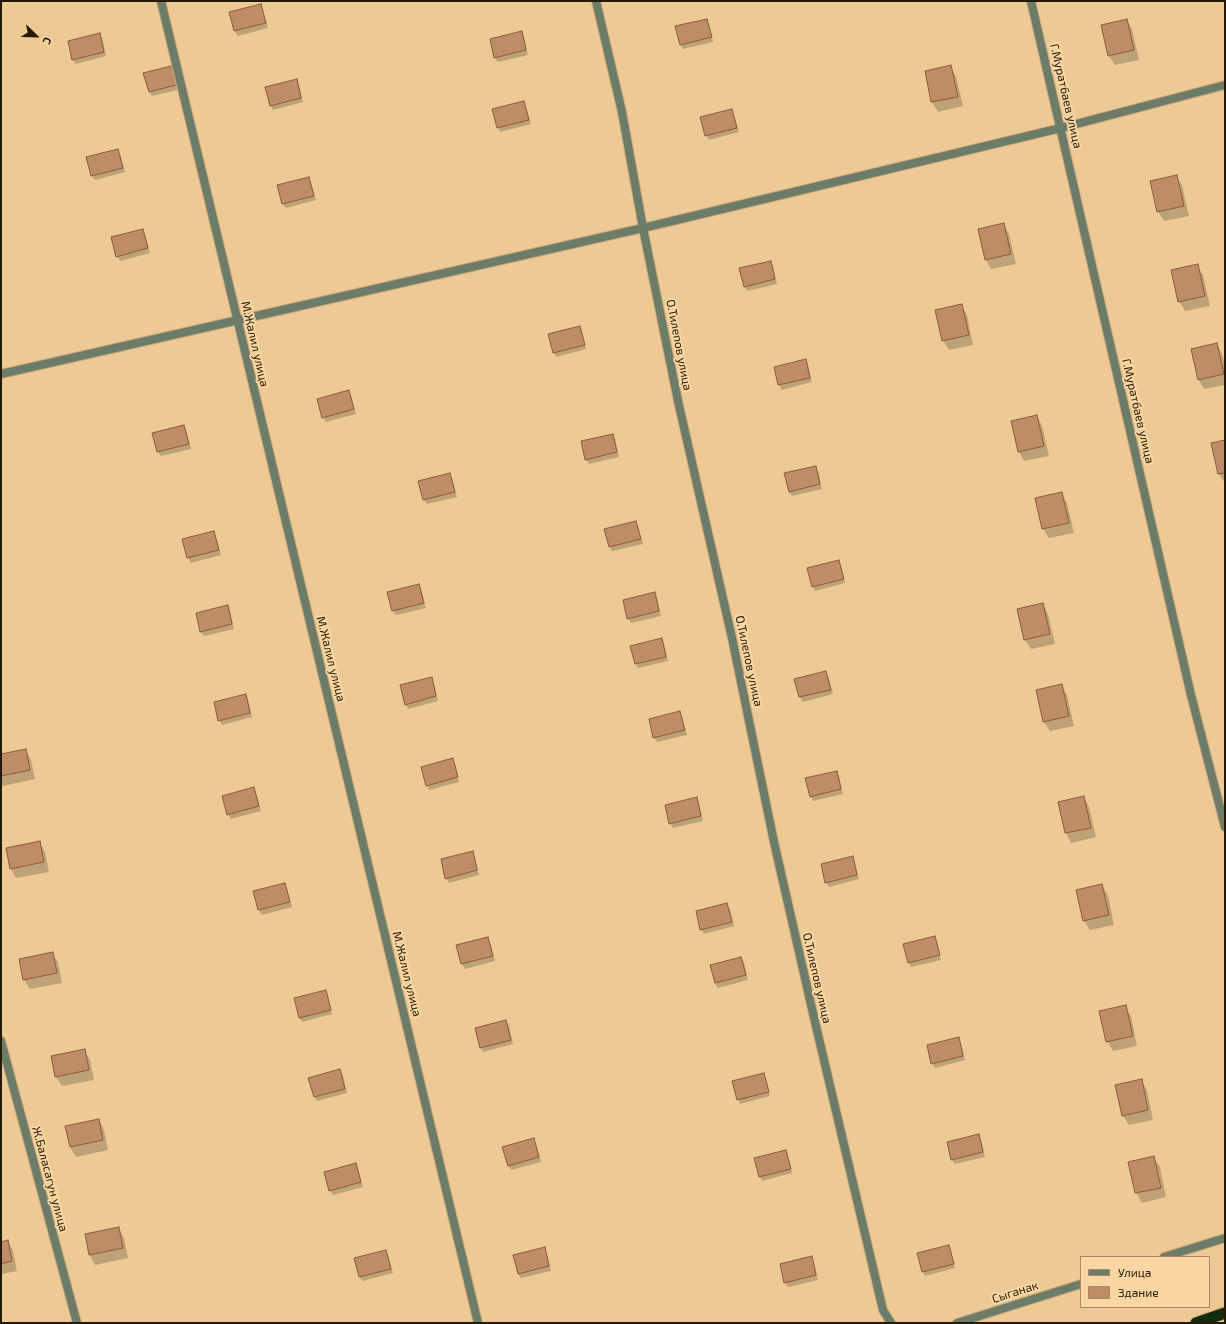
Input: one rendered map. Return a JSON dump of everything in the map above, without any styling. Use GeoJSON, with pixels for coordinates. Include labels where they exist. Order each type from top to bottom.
{"type":"FeatureCollection","features":[{"type":"Feature","properties":{"kind":"highway"},"geometry":{"type":"LineString","coordinates":[[1196,1323],[1225,1313]]}},
{"type":"Feature","properties":{"kind":"street","name":"М.Жалил улица"},"geometry":{"type":"LineString","coordinates":[[161,1],[478,1323]]}},
{"type":"Feature","properties":{"kind":"street","name":"О.Тилепов улица"},"geometry":{"type":"LineString","coordinates":[[596,1],[622,112],[643,228],[678,401],[732,638],[774,842],[881,1302],[883,1310],[891,1323]]}},
{"type":"Feature","properties":{"kind":"street","name":"Г.Муратбаев улица"},"geometry":{"type":"LineString","coordinates":[[1031,1],[1191,695],[1225,827]]}},
{"type":"Feature","properties":{"kind":"street"},"geometry":{"type":"LineString","coordinates":[[1,374],[643,228],[1061,128],[1225,85]]}},
{"type":"Feature","properties":{"kind":"street","name":"Ж.Баласагун улица"},"geometry":{"type":"LineString","coordinates":[[1,1042],[77,1323]]}},
{"type":"Feature","properties":{"kind":"street"},"geometry":{"type":"LineString","coordinates":[[1167,1256],[1225,1238]]}},
{"type":"Feature","properties":{"kind":"street","name":"Сыганак"},"geometry":{"type":"LineString","coordinates":[[957,1323],[1080,1284]]}},
{"type":"Feature","properties":{"kind":"building"},"geometry":{"type":"Polygon","coordinates":[[[261,4],[266,23],[234,31],[229,12],[261,4]]]}},
{"type":"Feature","properties":{"kind":"building"},"geometry":{"type":"Polygon","coordinates":[[[707,19],[712,37],[680,45],[675,26],[707,19]]]}},
{"type":"Feature","properties":{"kind":"building"},"geometry":{"type":"Polygon","coordinates":[[[1127,19],[1134,50],[1108,56],[1101,25],[1127,19]]]}},
{"type":"Feature","properties":{"kind":"building"},"geometry":{"type":"Polygon","coordinates":[[[522,31],[526,50],[494,58],[490,39],[522,31]]]}},
{"type":"Feature","properties":{"kind":"building"},"geometry":{"type":"Polygon","coordinates":[[[100,33],[104,52],[72,60],[68,41],[100,33]]]}},
{"type":"Feature","properties":{"kind":"building"},"geometry":{"type":"Polygon","coordinates":[[[175,65],[180,84],[149,92],[143,73],[175,65]]]}},
{"type":"Feature","properties":{"kind":"building"},"geometry":{"type":"Polygon","coordinates":[[[951,65],[958,97],[931,102],[925,71],[951,65]]]}},
{"type":"Feature","properties":{"kind":"building"},"geometry":{"type":"Polygon","coordinates":[[[297,79],[301,98],[270,106],[265,87],[297,79]]]}},
{"type":"Feature","properties":{"kind":"building"},"geometry":{"type":"Polygon","coordinates":[[[524,101],[529,120],[497,128],[492,109],[524,101]]]}},
{"type":"Feature","properties":{"kind":"building"},"geometry":{"type":"Polygon","coordinates":[[[732,109],[737,128],[705,136],[700,117],[732,109]]]}},
{"type":"Feature","properties":{"kind":"building"},"geometry":{"type":"Polygon","coordinates":[[[118,149],[123,168],[91,176],[86,157],[118,149]]]}},
{"type":"Feature","properties":{"kind":"building"},"geometry":{"type":"Polygon","coordinates":[[[1177,175],[1184,206],[1157,212],[1150,181],[1177,175]]]}},
{"type":"Feature","properties":{"kind":"building"},"geometry":{"type":"Polygon","coordinates":[[[309,177],[314,196],[282,204],[277,185],[309,177]]]}},
{"type":"Feature","properties":{"kind":"building"},"geometry":{"type":"Polygon","coordinates":[[[1004,223],[1011,254],[985,260],[978,229],[1004,223]]]}},
{"type":"Feature","properties":{"kind":"building"},"geometry":{"type":"Polygon","coordinates":[[[143,229],[148,248],[116,257],[111,237],[143,229]]]}},
{"type":"Feature","properties":{"kind":"building"},"geometry":{"type":"Polygon","coordinates":[[[771,261],[775,279],[744,287],[739,268],[771,261]]]}},
{"type":"Feature","properties":{"kind":"building"},"geometry":{"type":"Polygon","coordinates":[[[1198,264],[1205,296],[1178,302],[1171,270],[1198,264]]]}},
{"type":"Feature","properties":{"kind":"building"},"geometry":{"type":"Polygon","coordinates":[[[962,304],[969,335],[942,341],[935,310],[962,304]]]}},
{"type":"Feature","properties":{"kind":"building"},"geometry":{"type":"Polygon","coordinates":[[[580,326],[585,345],[553,353],[548,334],[580,326]]]}},
{"type":"Feature","properties":{"kind":"building"},"geometry":{"type":"Polygon","coordinates":[[[1217,343],[1224,374],[1198,380],[1191,349],[1217,343]]]}},
{"type":"Feature","properties":{"kind":"building"},"geometry":{"type":"Polygon","coordinates":[[[806,359],[810,378],[778,385],[774,367],[806,359]]]}},
{"type":"Feature","properties":{"kind":"building"},"geometry":{"type":"Polygon","coordinates":[[[349,390],[354,409],[322,418],[317,399],[349,390]]]}},
{"type":"Feature","properties":{"kind":"building"},"geometry":{"type":"Polygon","coordinates":[[[1037,415],[1044,446],[1018,452],[1011,421],[1037,415]]]}},
{"type":"Feature","properties":{"kind":"building"},"geometry":{"type":"Polygon","coordinates":[[[184,425],[189,444],[157,452],[152,433],[184,425]]]}},
{"type":"Feature","properties":{"kind":"building"},"geometry":{"type":"Polygon","coordinates":[[[613,434],[617,452],[585,460],[581,441],[613,434]]]}},
{"type":"Feature","properties":{"kind":"building"},"geometry":{"type":"Polygon","coordinates":[[[1225,440],[1225,473],[1218,474],[1211,443],[1225,440]]]}},
{"type":"Feature","properties":{"kind":"building"},"geometry":{"type":"Polygon","coordinates":[[[816,466],[820,484],[789,492],[784,473],[816,466]]]}},
{"type":"Feature","properties":{"kind":"building"},"geometry":{"type":"Polygon","coordinates":[[[450,473],[455,492],[423,500],[418,481],[450,473]]]}},
{"type":"Feature","properties":{"kind":"building"},"geometry":{"type":"Polygon","coordinates":[[[1062,492],[1069,523],[1042,529],[1035,498],[1062,492]]]}},
{"type":"Feature","properties":{"kind":"building"},"geometry":{"type":"Polygon","coordinates":[[[636,521],[641,539],[609,547],[604,529],[636,521]]]}},
{"type":"Feature","properties":{"kind":"building"},"geometry":{"type":"Polygon","coordinates":[[[214,531],[219,550],[187,558],[182,539],[214,531]]]}},
{"type":"Feature","properties":{"kind":"building"},"geometry":{"type":"Polygon","coordinates":[[[839,560],[844,579],[812,587],[807,568],[839,560]]]}},
{"type":"Feature","properties":{"kind":"building"},"geometry":{"type":"Polygon","coordinates":[[[419,584],[424,603],[392,611],[387,592],[419,584]]]}},
{"type":"Feature","properties":{"kind":"building"},"geometry":{"type":"Polygon","coordinates":[[[655,592],[659,611],[627,619],[623,600],[655,592]]]}},
{"type":"Feature","properties":{"kind":"building"},"geometry":{"type":"Polygon","coordinates":[[[1043,603],[1050,634],[1024,640],[1017,609],[1043,603]]]}},
{"type":"Feature","properties":{"kind":"building"},"geometry":{"type":"Polygon","coordinates":[[[228,605],[232,624],[200,632],[196,613],[228,605]]]}},
{"type":"Feature","properties":{"kind":"building"},"geometry":{"type":"Polygon","coordinates":[[[662,638],[666,657],[635,664],[630,646],[662,638]]]}},
{"type":"Feature","properties":{"kind":"building"},"geometry":{"type":"Polygon","coordinates":[[[826,671],[831,690],[799,697],[794,679],[826,671]]]}},
{"type":"Feature","properties":{"kind":"building"},"geometry":{"type":"Polygon","coordinates":[[[432,677],[436,696],[405,705],[400,685],[432,677]]]}},
{"type":"Feature","properties":{"kind":"building"},"geometry":{"type":"Polygon","coordinates":[[[1062,684],[1069,716],[1043,722],[1036,690],[1062,684]]]}},
{"type":"Feature","properties":{"kind":"building"},"geometry":{"type":"Polygon","coordinates":[[[246,694],[250,713],[218,721],[214,702],[246,694]]]}},
{"type":"Feature","properties":{"kind":"building"},"geometry":{"type":"Polygon","coordinates":[[[680,711],[685,730],[653,738],[649,719],[680,711]]]}},
{"type":"Feature","properties":{"kind":"building"},"geometry":{"type":"Polygon","coordinates":[[[26,749],[30,770],[1,776],[1,754],[26,749]]]}},
{"type":"Feature","properties":{"kind":"building"},"geometry":{"type":"Polygon","coordinates":[[[453,758],[458,777],[426,786],[421,767],[453,758]]]}},
{"type":"Feature","properties":{"kind":"building"},"geometry":{"type":"Polygon","coordinates":[[[837,771],[841,789],[810,797],[805,778],[837,771]]]}},
{"type":"Feature","properties":{"kind":"building"},"geometry":{"type":"Polygon","coordinates":[[[254,787],[259,806],[227,815],[222,796],[254,787]]]}},
{"type":"Feature","properties":{"kind":"building"},"geometry":{"type":"Polygon","coordinates":[[[1084,796],[1091,828],[1065,833],[1058,802],[1084,796]]]}},
{"type":"Feature","properties":{"kind":"building"},"geometry":{"type":"Polygon","coordinates":[[[697,797],[701,816],[669,824],[665,805],[697,797]]]}},
{"type":"Feature","properties":{"kind":"building"},"geometry":{"type":"Polygon","coordinates":[[[40,841],[44,862],[10,869],[6,848],[40,841]]]}},
{"type":"Feature","properties":{"kind":"building"},"geometry":{"type":"Polygon","coordinates":[[[473,851],[477,870],[445,879],[441,859],[473,851]]]}},
{"type":"Feature","properties":{"kind":"building"},"geometry":{"type":"Polygon","coordinates":[[[853,856],[857,875],[825,883],[821,864],[853,856]]]}},
{"type":"Feature","properties":{"kind":"building"},"geometry":{"type":"Polygon","coordinates":[[[285,883],[290,902],[258,910],[253,891],[285,883]]]}},
{"type":"Feature","properties":{"kind":"building"},"geometry":{"type":"Polygon","coordinates":[[[1102,884],[1109,915],[1083,921],[1076,890],[1102,884]]]}},
{"type":"Feature","properties":{"kind":"building"},"geometry":{"type":"Polygon","coordinates":[[[727,903],[732,922],[700,930],[696,911],[727,903]]]}},
{"type":"Feature","properties":{"kind":"building"},"geometry":{"type":"Polygon","coordinates":[[[935,936],[940,955],[908,963],[903,944],[935,936]]]}},
{"type":"Feature","properties":{"kind":"building"},"geometry":{"type":"Polygon","coordinates":[[[488,937],[493,956],[461,964],[456,945],[488,937]]]}},
{"type":"Feature","properties":{"kind":"building"},"geometry":{"type":"Polygon","coordinates":[[[53,952],[57,973],[23,980],[19,959],[53,952]]]}},
{"type":"Feature","properties":{"kind":"building"},"geometry":{"type":"Polygon","coordinates":[[[741,957],[746,975],[715,983],[710,965],[741,957]]]}},
{"type":"Feature","properties":{"kind":"building"},"geometry":{"type":"Polygon","coordinates":[[[326,990],[331,1010],[299,1018],[294,998],[326,990]]]}},
{"type":"Feature","properties":{"kind":"building"},"geometry":{"type":"Polygon","coordinates":[[[1126,1005],[1133,1036],[1106,1042],[1099,1011],[1126,1005]]]}},
{"type":"Feature","properties":{"kind":"building"},"geometry":{"type":"Polygon","coordinates":[[[506,1020],[511,1040],[480,1048],[475,1028],[506,1020]]]}},
{"type":"Feature","properties":{"kind":"building"},"geometry":{"type":"Polygon","coordinates":[[[959,1037],[963,1056],[931,1064],[927,1045],[959,1037]]]}},
{"type":"Feature","properties":{"kind":"building"},"geometry":{"type":"Polygon","coordinates":[[[85,1049],[89,1070],[55,1077],[51,1056],[85,1049]]]}},
{"type":"Feature","properties":{"kind":"building"},"geometry":{"type":"Polygon","coordinates":[[[340,1069],[345,1089],[314,1097],[308,1078],[340,1069]]]}},
{"type":"Feature","properties":{"kind":"building"},"geometry":{"type":"Polygon","coordinates":[[[764,1073],[769,1092],[737,1100],[732,1081],[764,1073]]]}},
{"type":"Feature","properties":{"kind":"building"},"geometry":{"type":"Polygon","coordinates":[[[1142,1079],[1148,1110],[1122,1116],[1115,1085],[1142,1079]]]}},
{"type":"Feature","properties":{"kind":"building"},"geometry":{"type":"Polygon","coordinates":[[[99,1119],[103,1140],[70,1147],[65,1126],[99,1119]]]}},
{"type":"Feature","properties":{"kind":"building"},"geometry":{"type":"Polygon","coordinates":[[[979,1134],[983,1152],[951,1160],[947,1142],[979,1134]]]}},
{"type":"Feature","properties":{"kind":"building"},"geometry":{"type":"Polygon","coordinates":[[[534,1138],[539,1157],[508,1166],[502,1147],[534,1138]]]}},
{"type":"Feature","properties":{"kind":"building"},"geometry":{"type":"Polygon","coordinates":[[[786,1150],[791,1169],[759,1177],[754,1158],[786,1150]]]}},
{"type":"Feature","properties":{"kind":"building"},"geometry":{"type":"Polygon","coordinates":[[[1154,1156],[1161,1188],[1135,1193],[1128,1162],[1154,1156]]]}},
{"type":"Feature","properties":{"kind":"building"},"geometry":{"type":"Polygon","coordinates":[[[356,1163],[361,1182],[329,1191],[324,1172],[356,1163]]]}},
{"type":"Feature","properties":{"kind":"building"},"geometry":{"type":"Polygon","coordinates":[[[119,1227],[123,1248],[89,1255],[85,1234],[119,1227]]]}},
{"type":"Feature","properties":{"kind":"building"},"geometry":{"type":"Polygon","coordinates":[[[8,1240],[12,1261],[1,1264],[1,1242],[8,1240]]]}},
{"type":"Feature","properties":{"kind":"building"},"geometry":{"type":"Polygon","coordinates":[[[949,1245],[954,1264],[922,1272],[917,1253],[949,1245]]]}},
{"type":"Feature","properties":{"kind":"building"},"geometry":{"type":"Polygon","coordinates":[[[545,1247],[549,1266],[518,1274],[513,1255],[545,1247]]]}},
{"type":"Feature","properties":{"kind":"building"},"geometry":{"type":"Polygon","coordinates":[[[386,1250],[391,1269],[359,1277],[354,1258],[386,1250]]]}},
{"type":"Feature","properties":{"kind":"building"},"geometry":{"type":"Polygon","coordinates":[[[812,1256],[816,1275],[784,1283],[780,1264],[812,1256]]]}}]}
